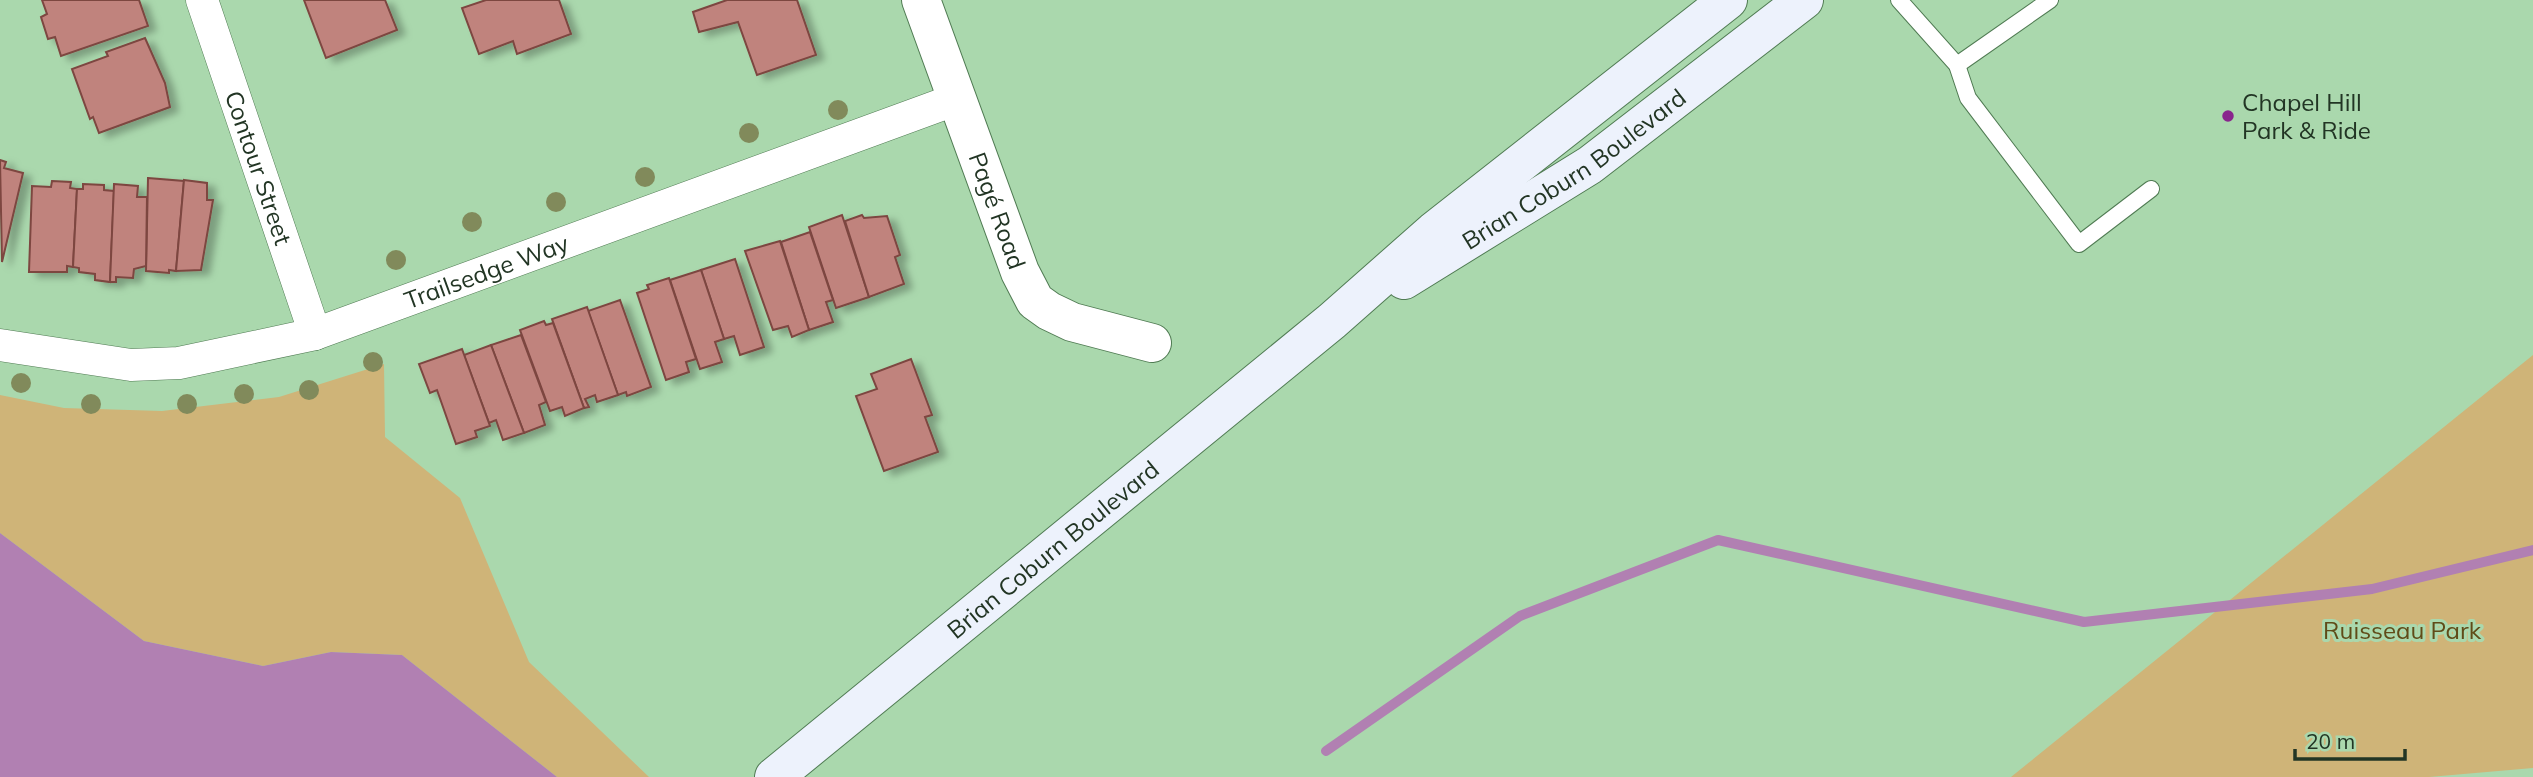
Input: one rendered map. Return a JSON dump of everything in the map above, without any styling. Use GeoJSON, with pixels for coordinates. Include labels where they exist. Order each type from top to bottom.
{"type":"FeatureCollection","features":[{"type":"Feature","properties":{"kind":"main road","name":"Brian Coburn Boulevard"},"geometry":{"type":"LineString","coordinates":[[774,777],[1332,321],[1434,231],[1728,0]]}},
{"type":"Feature","properties":{"kind":"main road","name":"Brian Coburn Boulevard"},"geometry":{"type":"LineString","coordinates":[[1332,321],[1446,256],[1590,165],[1804,0]]}},
{"type":"Feature","properties":{"kind":"street","name":"Contour Street"},"geometry":{"type":"LineString","coordinates":[[202,0],[315,334]]}},
{"type":"Feature","properties":{"kind":"street","name":"Pagé Road"},"geometry":{"type":"LineString","coordinates":[[921,0],[1020,272],[1035,301],[1073,321],[1152,343]]}},
{"type":"Feature","properties":{"kind":"street","name":"Trailsedge Way"},"geometry":{"type":"LineString","coordinates":[[0,345],[143,365],[179,363],[315,334],[957,99]]}},
{"type":"Feature","properties":{"kind":"lane"},"geometry":{"type":"LineString","coordinates":[[1899,0],[1957,65],[1968,98],[2079,243],[2151,189]]}},
{"type":"Feature","properties":{"kind":"lane"},"geometry":{"type":"LineString","coordinates":[[1957,65],[2050,0]]}},
{"type":"Feature","properties":{"kind":"green space","name":"Ruisseau Park"},"geometry":{"type":"Polygon","coordinates":[[[2533,355],[2533,768],[2429,777],[2011,777],[2533,355]]]}},
{"type":"Feature","properties":{"kind":"green space"},"geometry":{"type":"Polygon","coordinates":[[[384,364],[385,437],[460,498],[529,662],[649,777],[557,777],[402,655],[331,652],[263,666],[144,641],[0,533],[0,395],[64,408],[162,411],[279,397],[384,364]]]}},
{"type":"Feature","properties":{"kind":"shaded area"},"geometry":{"type":"Polygon","coordinates":[[[0,533],[144,641],[263,666],[331,652],[402,655],[557,777],[0,777],[0,533]]]}},
{"type":"Feature","properties":{"kind":"building"},"geometry":{"type":"Polygon","coordinates":[[[42,0],[139,0],[148,26],[61,56],[55,37],[48,39],[41,17],[47,14],[42,0]]]}},
{"type":"Feature","properties":{"kind":"building"},"geometry":{"type":"Polygon","coordinates":[[[304,0],[385,0],[397,30],[326,58],[304,0]]]}},
{"type":"Feature","properties":{"kind":"building"},"geometry":{"type":"Polygon","coordinates":[[[486,0],[559,0],[571,34],[517,54],[513,41],[479,54],[462,8],[486,0]]]}},
{"type":"Feature","properties":{"kind":"building"},"geometry":{"type":"Polygon","coordinates":[[[727,0],[797,0],[816,55],[757,75],[738,22],[699,32],[693,12],[727,0]]]}},
{"type":"Feature","properties":{"kind":"building"},"geometry":{"type":"Polygon","coordinates":[[[145,38],[165,83],[170,107],[99,133],[93,117],[90,119],[72,69],[108,56],[106,52],[145,38]]]}},
{"type":"Feature","properties":{"kind":"building"},"geometry":{"type":"Polygon","coordinates":[[[0,160],[6,162],[4,168],[23,173],[2,262],[0,160]]]}},
{"type":"Feature","properties":{"kind":"building"},"geometry":{"type":"Polygon","coordinates":[[[148,178],[184,181],[176,271],[169,270],[169,273],[146,271],[148,178]]]}},
{"type":"Feature","properties":{"kind":"building"},"geometry":{"type":"Polygon","coordinates":[[[184,180],[207,183],[207,200],[213,200],[201,270],[176,271],[184,180]]]}},
{"type":"Feature","properties":{"kind":"building"},"geometry":{"type":"Polygon","coordinates":[[[52,181],[71,182],[70,188],[77,189],[73,267],[67,266],[67,272],[29,272],[32,186],[51,187],[52,181]]]}},
{"type":"Feature","properties":{"kind":"building"},"geometry":{"type":"Polygon","coordinates":[[[83,184],[104,185],[104,190],[114,191],[110,282],[95,280],[95,274],[79,272],[79,268],[73,267],[77,189],[83,189],[83,184]]]}},
{"type":"Feature","properties":{"kind":"building"},"geometry":{"type":"Polygon","coordinates":[[[114,184],[138,186],[137,197],[147,197],[146,266],[134,269],[133,278],[116,277],[116,282],[110,282],[114,184]]]}},
{"type":"Feature","properties":{"kind":"building"},"geometry":{"type":"Polygon","coordinates":[[[842,215],[869,297],[836,308],[809,227],[842,215]]]}},
{"type":"Feature","properties":{"kind":"building"},"geometry":{"type":"Polygon","coordinates":[[[862,215],[864,218],[887,216],[900,255],[895,257],[904,284],[869,297],[845,221],[862,215]]]}},
{"type":"Feature","properties":{"kind":"building"},"geometry":{"type":"Polygon","coordinates":[[[810,232],[833,300],[826,302],[833,322],[809,330],[781,242],[810,232]]]}},
{"type":"Feature","properties":{"kind":"building"},"geometry":{"type":"Polygon","coordinates":[[[780,241],[809,330],[792,337],[788,326],[773,330],[745,251],[780,241]]]}},
{"type":"Feature","properties":{"kind":"building"},"geometry":{"type":"Polygon","coordinates":[[[735,259],[764,347],[740,355],[734,336],[724,339],[701,270],[735,259]]]}},
{"type":"Feature","properties":{"kind":"building"},"geometry":{"type":"Polygon","coordinates":[[[701,270],[724,339],[715,342],[722,362],[700,369],[670,280],[701,270]]]}},
{"type":"Feature","properties":{"kind":"building"},"geometry":{"type":"Polygon","coordinates":[[[669,278],[696,359],[686,362],[689,372],[666,380],[637,293],[649,289],[647,285],[669,278]]]}},
{"type":"Feature","properties":{"kind":"building"},"geometry":{"type":"Polygon","coordinates":[[[620,300],[651,387],[627,396],[626,392],[618,395],[588,311],[620,300]]]}},
{"type":"Feature","properties":{"kind":"building"},"geometry":{"type":"Polygon","coordinates":[[[587,307],[618,395],[597,402],[595,395],[585,399],[589,407],[584,408],[552,319],[587,307]]]}},
{"type":"Feature","properties":{"kind":"building"},"geometry":{"type":"Polygon","coordinates":[[[544,321],[546,325],[553,323],[584,408],[565,416],[562,407],[550,411],[520,330],[544,321]]]}},
{"type":"Feature","properties":{"kind":"building"},"geometry":{"type":"Polygon","coordinates":[[[521,335],[546,402],[539,405],[545,425],[524,433],[491,345],[521,335]]]}},
{"type":"Feature","properties":{"kind":"building"},"geometry":{"type":"Polygon","coordinates":[[[491,345],[524,433],[503,440],[496,420],[489,423],[464,355],[491,345]]]}},
{"type":"Feature","properties":{"kind":"building"},"geometry":{"type":"Polygon","coordinates":[[[462,349],[490,426],[475,431],[477,437],[456,444],[437,390],[430,393],[419,364],[462,349]]]}},
{"type":"Feature","properties":{"kind":"building"},"geometry":{"type":"Polygon","coordinates":[[[911,359],[932,415],[925,417],[938,452],[884,471],[856,396],[877,389],[871,374],[911,359]]]}},
{"type":"Feature","properties":{"kind":"waterway"},"geometry":{"type":"LineString","coordinates":[[1326,751],[1520,616],[1718,540],[2084,622],[2372,589],[2533,550]]}},
{"type":"Feature","properties":{"kind":"place","name":"Chapel Hill Park & Ride"},"geometry":{"type":"Point","coordinates":[2228,116]}}]}
